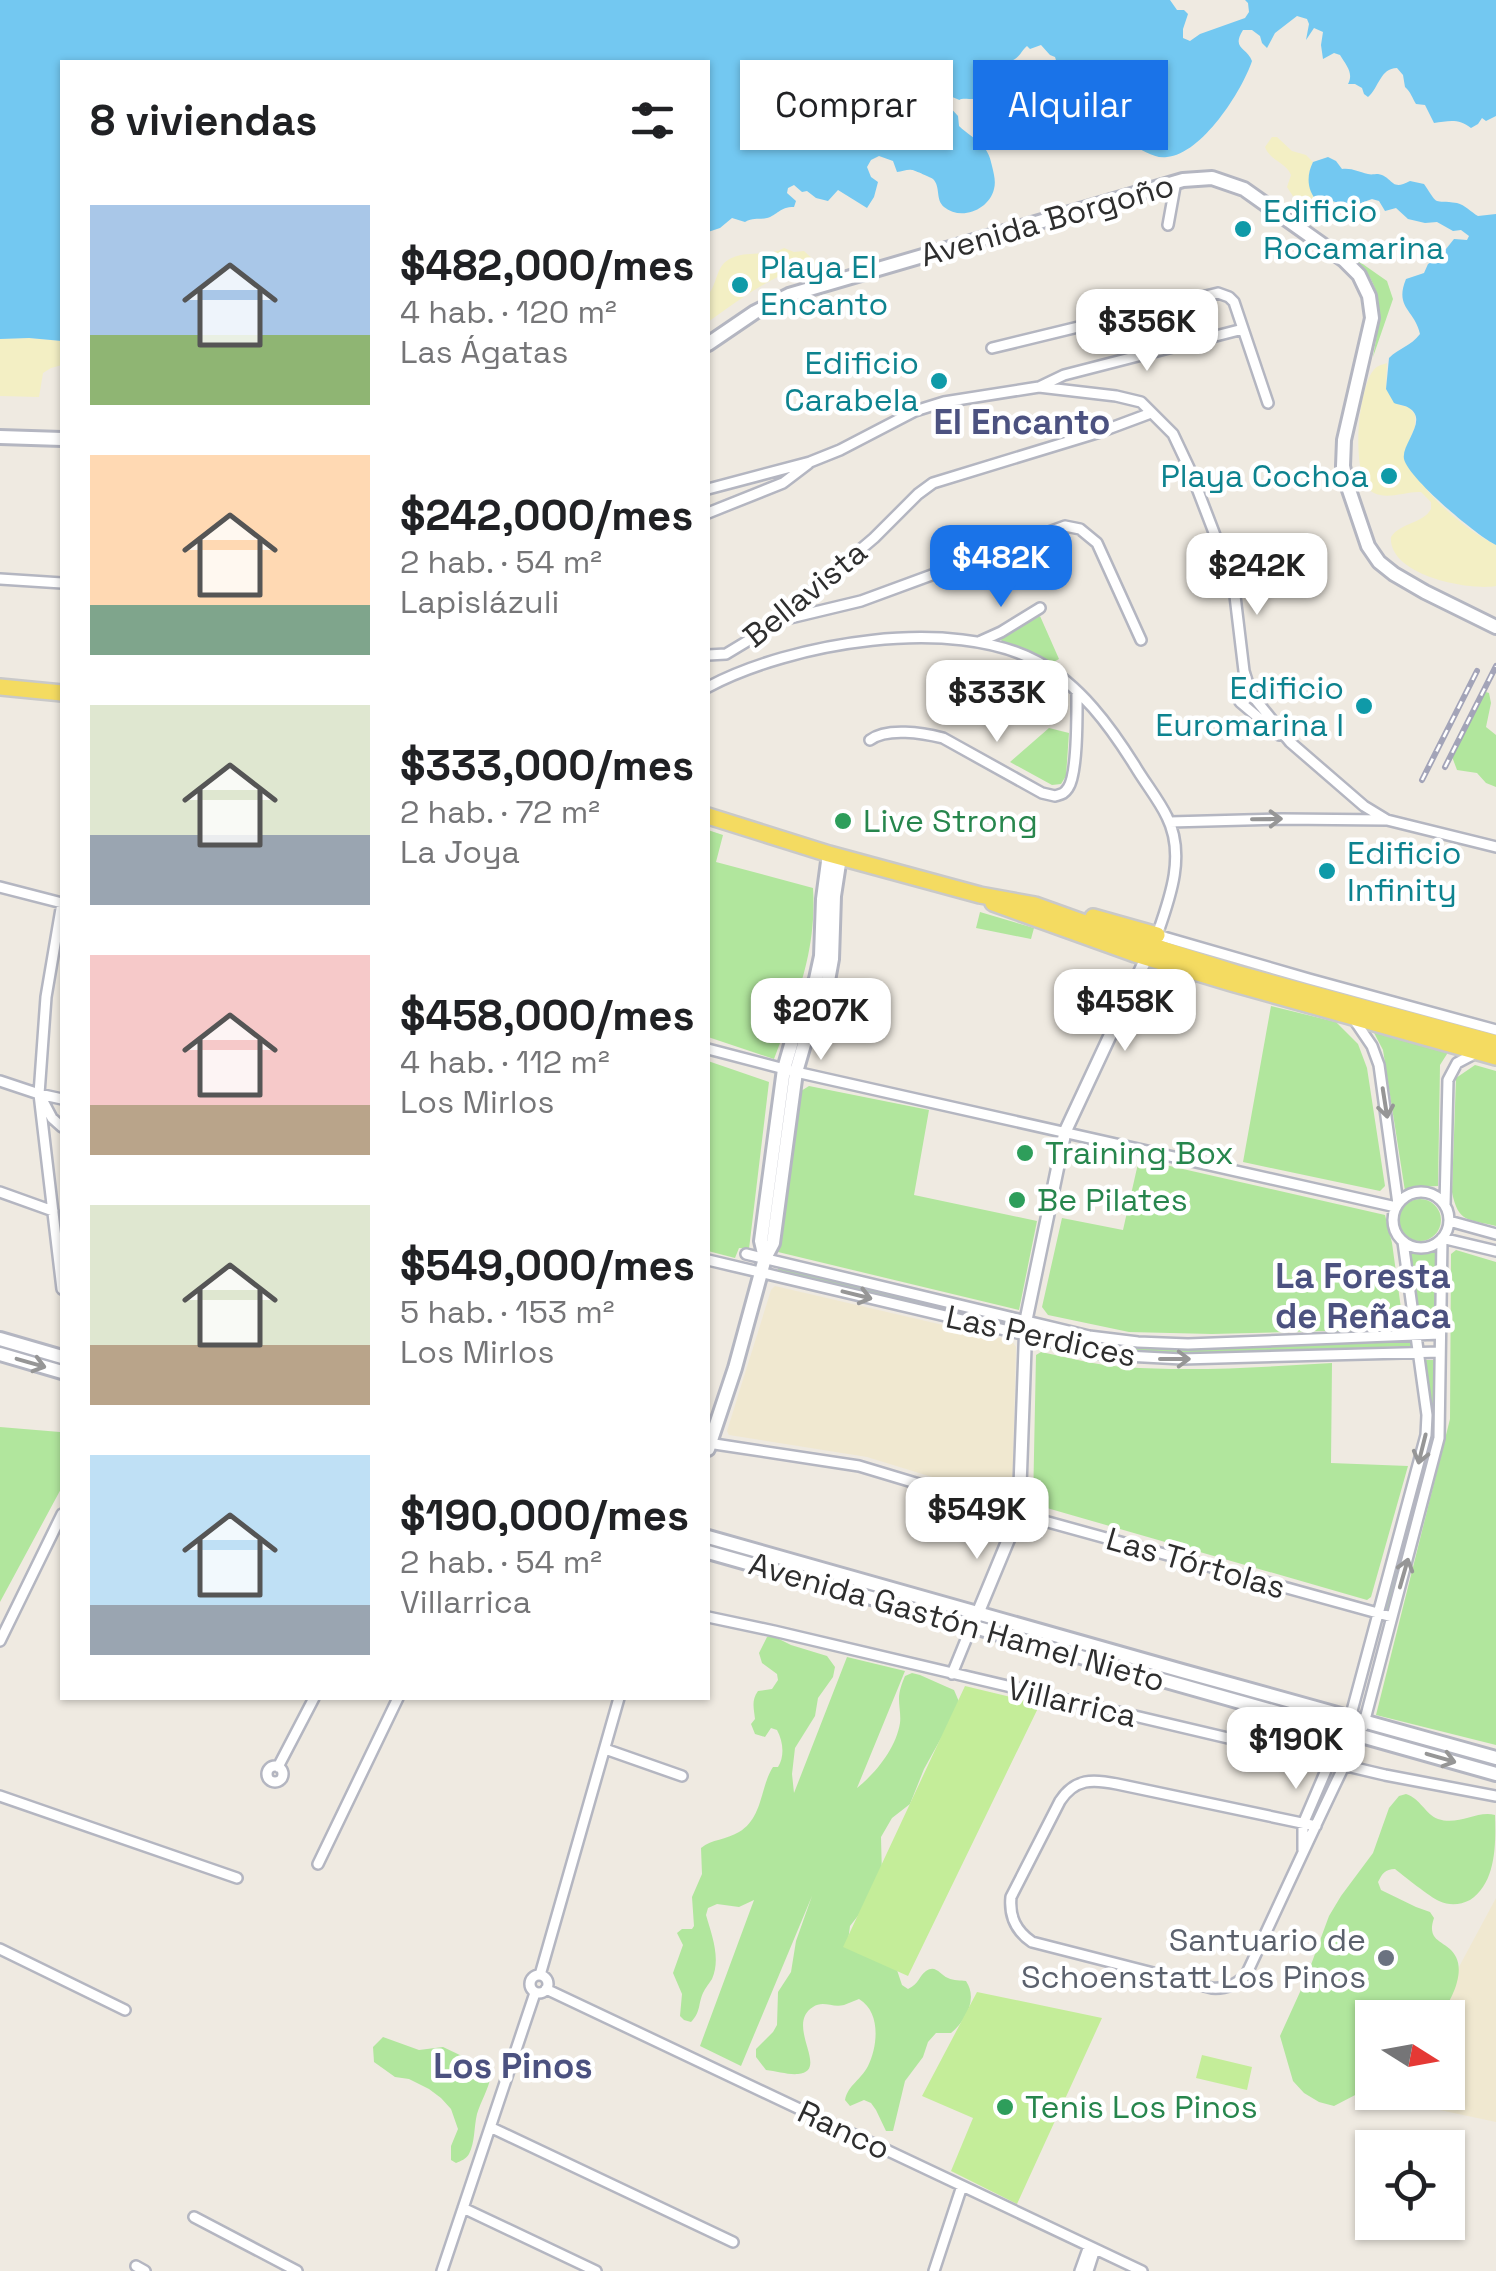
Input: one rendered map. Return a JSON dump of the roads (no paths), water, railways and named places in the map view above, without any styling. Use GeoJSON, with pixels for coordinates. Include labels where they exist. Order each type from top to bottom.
{"type":"FeatureCollection","features":[{"type":"Feature","properties":{"kind":"main road","name":"Avenida Borgoño"},"geometry":{"type":"LineString","coordinates":[[710,343],[789,295],[1176,181],[1212,178],[1244,189],[1344,260],[1359,275],[1369,296],[1372,318],[1342,458],[1368,546],[1394,574],[1496,627]]}},
{"type":"Feature","properties":{"kind":"main road"},"geometry":{"type":"LineString","coordinates":[[0,437],[60,439]]}},
{"type":"Feature","properties":{"kind":"main road"},"geometry":{"type":"LineString","coordinates":[[0,687],[60,693]]}},
{"type":"Feature","properties":{"kind":"main road"},"geometry":{"type":"LineString","coordinates":[[710,817],[980,895],[1088,916],[1152,946],[1349,1016],[1419,1022]]}},
{"type":"Feature","properties":{"kind":"main road"},"geometry":{"type":"LineString","coordinates":[[710,1439],[765,1258],[773,1243],[790,1071],[819,968],[834,855]]}},
{"type":"Feature","properties":{"kind":"main road"},"geometry":{"type":"LineString","coordinates":[[980,895],[1008,910],[1152,946],[1419,1022],[1491,1051]]}},
{"type":"Feature","properties":{"kind":"main road"},"geometry":{"type":"LineString","coordinates":[[0,1339],[60,1357]]}},
{"type":"Feature","properties":{"kind":"main road"},"geometry":{"type":"LineString","coordinates":[[0,1354],[60,1371]]}},
{"type":"Feature","properties":{"kind":"main road","name":"Avenida Gastón Hamel Nieto"},"geometry":{"type":"LineString","coordinates":[[710,1538],[975,1619]]}},
{"type":"Feature","properties":{"kind":"main road","name":"Avenida Gastón Hamel Nieto"},"geometry":{"type":"LineString","coordinates":[[710,1553],[1142,1661],[1496,1774]]}},
{"type":"Feature","properties":{"kind":"main road","name":"Avenida Gastón Hamel Nieto"},"geometry":{"type":"LineString","coordinates":[[1355,1726],[1496,1758]]}},
{"type":"Feature","properties":{"kind":"street"},"geometry":{"type":"LineString","coordinates":[[1168,225],[1176,181]]}},
{"type":"Feature","properties":{"kind":"street"},"geometry":{"type":"LineString","coordinates":[[992,348],[1218,293],[1234,302],[1268,404]]}},
{"type":"Feature","properties":{"kind":"street"},"geometry":{"type":"LineString","coordinates":[[1039,387],[1064,375],[1243,329]]}},
{"type":"Feature","properties":{"kind":"street"},"geometry":{"type":"LineString","coordinates":[[710,488],[810,462],[915,411],[944,402],[1039,387],[1141,402],[1173,434],[1182,450],[1228,569],[1248,687],[1290,742]]}},
{"type":"Feature","properties":{"kind":"street","name":"Bellavista"},"geometry":{"type":"LineString","coordinates":[[710,655],[726,654],[784,619],[933,483],[1100,432],[1151,412]]}},
{"type":"Feature","properties":{"kind":"street"},"geometry":{"type":"LineString","coordinates":[[710,512],[782,483],[810,462]]}},
{"type":"Feature","properties":{"kind":"street"},"geometry":{"type":"LineString","coordinates":[[784,619],[860,601],[1066,526],[1080,529],[1097,543],[1141,640]]}},
{"type":"Feature","properties":{"kind":"street"},"geometry":{"type":"LineString","coordinates":[[0,579],[60,583]]}},
{"type":"Feature","properties":{"kind":"street"},"geometry":{"type":"LineString","coordinates":[[978,642],[1040,608]]}},
{"type":"Feature","properties":{"kind":"street"},"geometry":{"type":"LineString","coordinates":[[710,687],[793,655],[842,645],[896,639],[978,642],[1007,649],[1035,660],[1060,677],[1114,732],[1170,822],[1176,843],[1176,870],[1152,946],[1065,1132],[1026,1320],[1020,1514],[952,1674]]}},
{"type":"Feature","properties":{"kind":"street","name":"Bellavista"},"geometry":{"type":"LineString","coordinates":[[726,654],[728,677]]}},
{"type":"Feature","properties":{"kind":"street"},"geometry":{"type":"LineString","coordinates":[[870,740],[882,733],[936,736],[952,741],[1042,793],[1060,795],[1072,780],[1077,691]]}},
{"type":"Feature","properties":{"kind":"street"},"geometry":{"type":"LineString","coordinates":[[1240,702],[1386,820]]}},
{"type":"Feature","properties":{"kind":"street"},"geometry":{"type":"LineString","coordinates":[[1170,822],[1386,820],[1496,846]]}},
{"type":"Feature","properties":{"kind":"street"},"geometry":{"type":"LineString","coordinates":[[0,888],[60,903]]}},
{"type":"Feature","properties":{"kind":"street"},"geometry":{"type":"LineString","coordinates":[[60,915],[46,997],[39,1094],[60,1271]]}},
{"type":"Feature","properties":{"kind":"street"},"geometry":{"type":"LineString","coordinates":[[1349,1016],[1376,1056],[1397,1206],[1394,1226],[1404,1242],[1427,1416],[1426,1435],[1377,1614],[1355,1726]]}},
{"type":"Feature","properties":{"kind":"street"},"geometry":{"type":"LineString","coordinates":[[1419,1022],[1496,1030]]}},
{"type":"Feature","properties":{"kind":"street"},"geometry":{"type":"LineString","coordinates":[[710,1051],[1397,1206]]}},
{"type":"Feature","properties":{"kind":"street"},"geometry":{"type":"LineString","coordinates":[[1303,1853],[1303,1824],[1355,1726],[1392,1618],[1437,1450],[1442,1238],[1449,1221],[1445,1206],[1448,1080],[1456,1063],[1491,1051]]}},
{"type":"Feature","properties":{"kind":"street"},"geometry":{"type":"LineString","coordinates":[[0,1081],[60,1099]]}},
{"type":"Feature","properties":{"kind":"street"},"geometry":{"type":"LineString","coordinates":[[39,1094],[60,1125]]}},
{"type":"Feature","properties":{"kind":"street"},"geometry":{"type":"LineString","coordinates":[[0,1192],[53,1211]]}},
{"type":"Feature","properties":{"kind":"street"},"geometry":{"type":"LineString","coordinates":[[1397,1206],[1413,1193],[1422,1192],[1445,1206]]}},
{"type":"Feature","properties":{"kind":"street"},"geometry":{"type":"LineString","coordinates":[[1449,1221],[1496,1234]]}},
{"type":"Feature","properties":{"kind":"street"},"geometry":{"type":"LineString","coordinates":[[1404,1242],[1423,1248],[1442,1238],[1496,1251]]}},
{"type":"Feature","properties":{"kind":"street","name":"Las Perdices"},"geometry":{"type":"LineString","coordinates":[[746,1254],[1088,1336],[1163,1344],[1440,1334]]}},
{"type":"Feature","properties":{"kind":"street","name":"Las Perdices"},"geometry":{"type":"LineString","coordinates":[[710,1260],[1088,1352],[1154,1359],[1440,1352]]}},
{"type":"Feature","properties":{"kind":"street","name":"Las Tórtolas"},"geometry":{"type":"LineString","coordinates":[[710,1445],[858,1466],[1392,1618]]}},
{"type":"Feature","properties":{"kind":"street"},"geometry":{"type":"LineString","coordinates":[[0,1640],[60,1518]]}},
{"type":"Feature","properties":{"kind":"street","name":"Villarrica"},"geometry":{"type":"LineString","coordinates":[[710,1618],[1496,1796]]}},
{"type":"Feature","properties":{"kind":"street"},"geometry":{"type":"LineString","coordinates":[[278,1767],[313,1700]]}},
{"type":"Feature","properties":{"kind":"street"},"geometry":{"type":"LineString","coordinates":[[318,1864],[397,1700]]}},
{"type":"Feature","properties":{"kind":"street"},"geometry":{"type":"LineString","coordinates":[[442,2271],[541,1991],[548,1984],[540,1975],[618,1700]]}},
{"type":"Feature","properties":{"kind":"street"},"geometry":{"type":"LineString","coordinates":[[604,1750],[682,1776]]}},
{"type":"Feature","properties":{"kind":"street"},"geometry":{"type":"LineString","coordinates":[[1316,1826],[1103,1781],[1081,1782],[1060,1800],[1011,1897],[1012,1915],[1020,1932],[1032,1942],[1212,1988],[1228,1987],[1246,1975],[1316,1826],[1338,1763]]}},
{"type":"Feature","properties":{"kind":"street"},"geometry":{"type":"LineString","coordinates":[[0,1796],[237,1878]]}},
{"type":"Feature","properties":{"kind":"street"},"geometry":{"type":"LineString","coordinates":[[0,1949],[125,2010]]}},
{"type":"Feature","properties":{"kind":"street","name":"Ranco"},"geometry":{"type":"LineString","coordinates":[[541,1991],[1142,2271]]}},
{"type":"Feature","properties":{"kind":"street"},"geometry":{"type":"LineString","coordinates":[[492,2128],[733,2242]]}},
{"type":"Feature","properties":{"kind":"street"},"geometry":{"type":"LineString","coordinates":[[934,2271],[962,2186]]}},
{"type":"Feature","properties":{"kind":"street"},"geometry":{"type":"LineString","coordinates":[[463,2208],[596,2271]]}},
{"type":"Feature","properties":{"kind":"street"},"geometry":{"type":"LineString","coordinates":[[194,2217],[297,2271]]}},
{"type":"Feature","properties":{"kind":"street"},"geometry":{"type":"LineString","coordinates":[[1080,2271],[1092,2247]]}},
{"type":"Feature","properties":{"kind":"street"},"geometry":{"type":"LineString","coordinates":[[1088,2271],[1092,2247]]}},
{"type":"Feature","properties":{"kind":"water"},"geometry":{"type":"Polygon","coordinates":[[[0,0],[1170,0],[1177,10],[1188,14],[1183,38],[1190,41],[1245,18],[1249,12],[1245,0],[1496,0],[1496,116],[1486,121],[1482,118],[1471,128],[1458,121],[1434,123],[1425,105],[1416,104],[1397,68],[1383,75],[1368,97],[1362,88],[1348,84],[1350,73],[1340,55],[1334,53],[1323,59],[1323,32],[1314,28],[1306,40],[1309,24],[1307,19],[1297,16],[1275,33],[1267,48],[1252,30],[1243,30],[1239,44],[1252,61],[1230,104],[1194,145],[1167,157],[1141,150],[1168,150],[1168,60],[1056,60],[1041,45],[1030,49],[1027,46],[1013,60],[973,60],[973,99],[960,100],[953,97],[953,60],[740,60],[740,150],[953,150],[953,111],[959,126],[973,137],[973,150],[987,152],[995,186],[980,208],[958,213],[941,204],[933,179],[912,170],[897,172],[893,161],[879,156],[867,167],[878,182],[867,208],[838,190],[828,201],[794,185],[787,193],[796,201],[794,207],[745,222],[732,218],[710,231],[710,60],[60,60],[60,341],[0,339],[0,0]]]}},
{"type":"Feature","properties":{"kind":"water"},"geometry":{"type":"Polygon","coordinates":[[[1328,157],[1342,169],[1378,174],[1395,184],[1424,184],[1437,201],[1460,204],[1478,216],[1496,214],[1496,545],[1444,506],[1408,468],[1404,453],[1416,419],[1409,408],[1394,403],[1386,389],[1389,358],[1420,334],[1402,296],[1406,279],[1424,273],[1428,264],[1439,258],[1439,249],[1446,249],[1454,239],[1467,240],[1469,236],[1437,222],[1408,219],[1396,208],[1385,211],[1379,201],[1372,199],[1353,206],[1318,202],[1310,188],[1309,173],[1313,162],[1328,157]]]}},
{"type":"Feature","properties":{"kind":"railway"},"geometry":{"type":"LineString","coordinates":[[1445,767],[1496,666]]}},
{"type":"Feature","properties":{"kind":"railway"},"geometry":{"type":"LineString","coordinates":[[1422,780],[1477,671]]}},
{"type":"Feature","properties":{"kind":"place","name":"Edificio Rocamarina"},"geometry":{"type":"Point","coordinates":[1243,229]}},
{"type":"Feature","properties":{"kind":"place","name":"Playa El Encanto"},"geometry":{"type":"Point","coordinates":[740,285]}},
{"type":"Feature","properties":{"kind":"place","name":"Edificio Carabela"},"geometry":{"type":"Point","coordinates":[939,381]}},
{"type":"Feature","properties":{"kind":"place","name":"Playa Cochoa"},"geometry":{"type":"Point","coordinates":[1389,476]}},
{"type":"Feature","properties":{"kind":"place","name":"Edificio Euromarina I"},"geometry":{"type":"Point","coordinates":[1364,706]}},
{"type":"Feature","properties":{"kind":"place","name":"Live Strong"},"geometry":{"type":"Point","coordinates":[843,821]}},
{"type":"Feature","properties":{"kind":"place","name":"Edificio Infinity"},"geometry":{"type":"Point","coordinates":[1327,871]}},
{"type":"Feature","properties":{"kind":"place","name":"Training Box"},"geometry":{"type":"Point","coordinates":[1025,1153]}},
{"type":"Feature","properties":{"kind":"place","name":"Be Pilates"},"geometry":{"type":"Point","coordinates":[1017,1200]}},
{"type":"Feature","properties":{"kind":"place","name":"Santuario de Schoenstatt Los Pinos"},"geometry":{"type":"Point","coordinates":[1386,1958]}},
{"type":"Feature","properties":{"kind":"place","name":"Tenis Los Pinos"},"geometry":{"type":"Point","coordinates":[1005,2107]}},
{"type":"Feature","properties":{"kind":"district","name":"El Encanto"},"geometry":{"type":"Point","coordinates":[1022,422]}},
{"type":"Feature","properties":{"kind":"district","name":"La Foresta de Reñaca"},"geometry":{"type":"Point","coordinates":[1363,1296]}},
{"type":"Feature","properties":{"kind":"district","name":"Los Pinos"},"geometry":{"type":"Point","coordinates":[513,2066]}}]}
